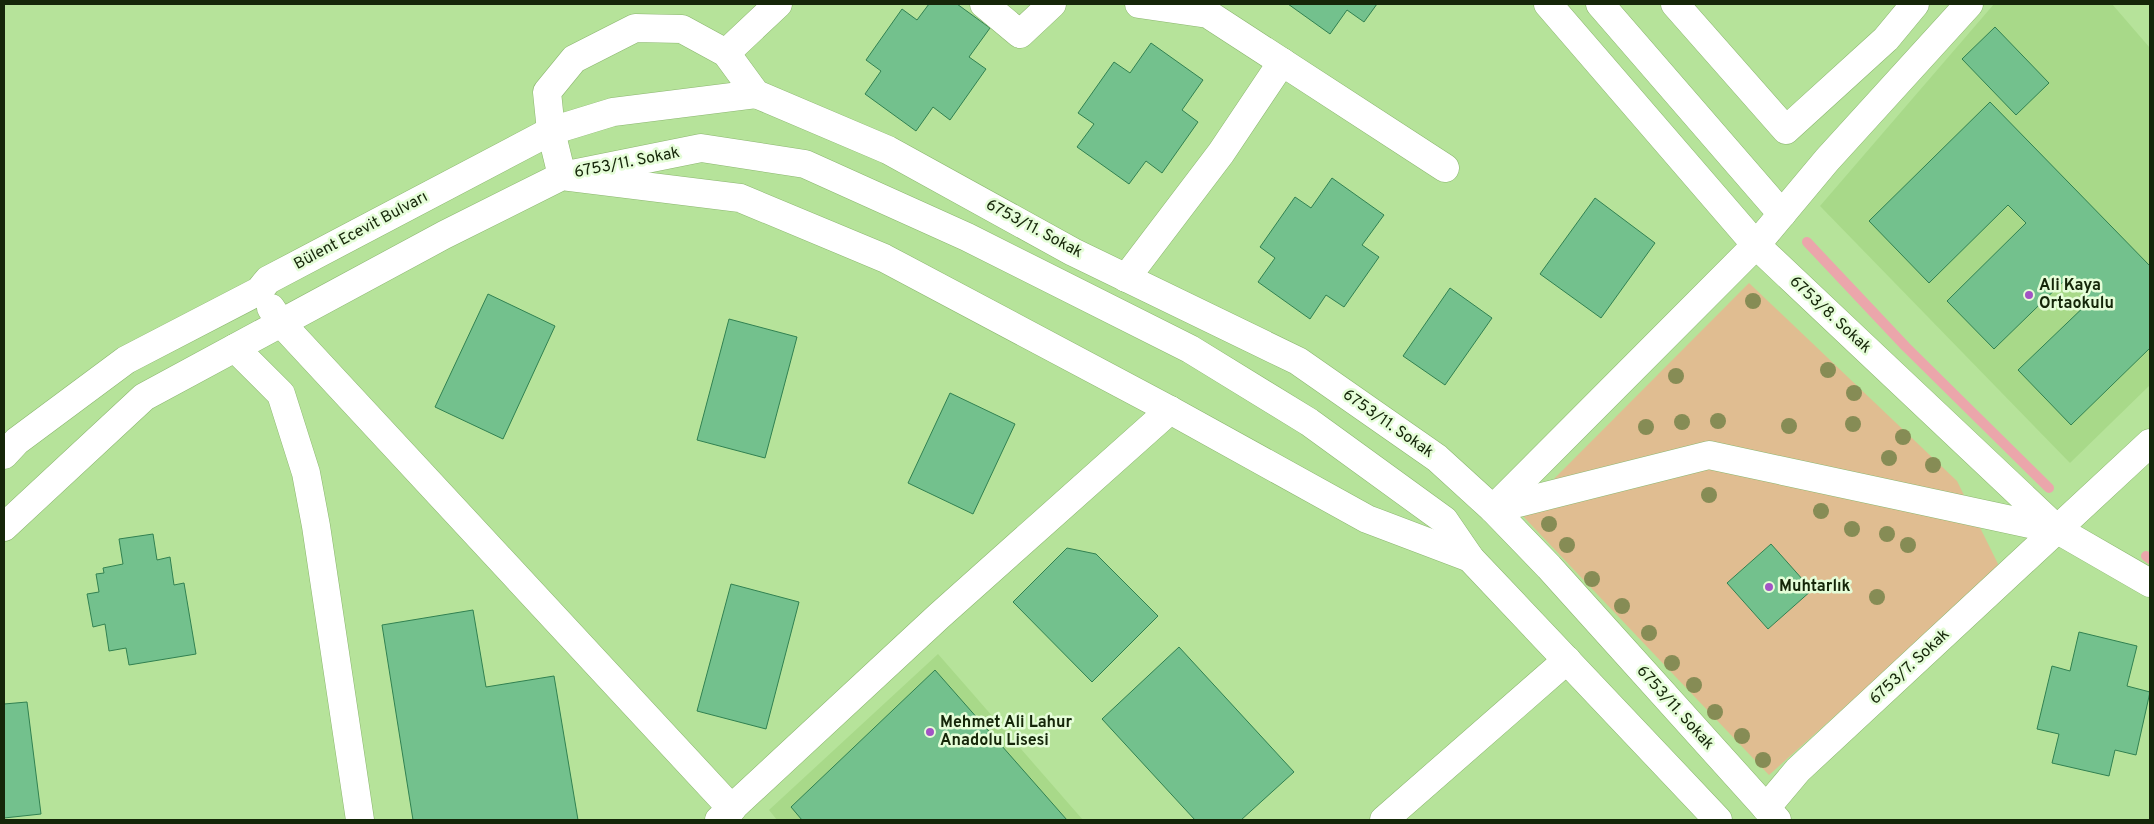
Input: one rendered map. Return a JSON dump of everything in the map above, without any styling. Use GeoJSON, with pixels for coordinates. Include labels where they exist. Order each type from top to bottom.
{"type":"FeatureCollection","features":[{"type":"Feature","properties":{"kind":"street"},"geometry":{"type":"LineString","coordinates":[[726,52],[778,4]]}},
{"type":"Feature","properties":{"kind":"street"},"geometry":{"type":"LineString","coordinates":[[984,4],[1020,34],[1052,4]]}},
{"type":"Feature","properties":{"kind":"street"},"geometry":{"type":"LineString","coordinates":[[1139,4],[1208,14],[1445,168]]}},
{"type":"Feature","properties":{"kind":"street","name":"6753/8. Sokak"},"geometry":{"type":"LineString","coordinates":[[1548,4],[1756,245],[2058,530],[2150,583]]}},
{"type":"Feature","properties":{"kind":"street"},"geometry":{"type":"LineString","coordinates":[[1600,4],[1782,214]]}},
{"type":"Feature","properties":{"kind":"street"},"geometry":{"type":"LineString","coordinates":[[1675,4],[1786,130],[1886,39],[1915,4]]}},
{"type":"Feature","properties":{"kind":"street"},"geometry":{"type":"LineString","coordinates":[[1494,509],[1756,245],[1828,160],[1969,4]]}},
{"type":"Feature","properties":{"kind":"street","name":"6753/11. Sokak"},"geometry":{"type":"LineString","coordinates":[[1718,820],[1470,558],[1444,520],[1309,422],[1190,349],[968,237],[805,164],[700,148],[562,176],[551,131],[547,92],[574,58],[635,28],[682,28],[726,52],[756,94],[888,150],[1073,252],[1298,362],[1437,458],[1494,509],[1549,567],[1771,814]]}},
{"type":"Feature","properties":{"kind":"street"},"geometry":{"type":"LineString","coordinates":[[1126,278],[1221,153],[1282,62]]}},
{"type":"Feature","properties":{"kind":"street","name":"Bülent Ecevit Bulvarı"},"geometry":{"type":"LineString","coordinates":[[4,455],[17,441],[126,360],[259,291],[268,280],[551,131],[613,112],[756,94]]}},
{"type":"Feature","properties":{"kind":"street"},"geometry":{"type":"LineString","coordinates":[[4,527],[144,397],[444,235],[562,176],[740,198],[884,258],[1170,410],[1367,519],[1470,558]]}},
{"type":"Feature","properties":{"kind":"street"},"geometry":{"type":"LineString","coordinates":[[259,291],[281,323],[725,814],[940,616],[1170,410]]}},
{"type":"Feature","properties":{"kind":"street"},"geometry":{"type":"LineString","coordinates":[[235,348],[281,394],[306,473],[316,526],[360,820]]}},
{"type":"Feature","properties":{"kind":"street","name":"6753/7. Sokak"},"geometry":{"type":"LineString","coordinates":[[1771,814],[1798,770],[2150,443]]}},
{"type":"Feature","properties":{"kind":"street"},"geometry":{"type":"LineString","coordinates":[[1494,509],[1709,455],[2058,530]]}},
{"type":"Feature","properties":{"kind":"street"},"geometry":{"type":"LineString","coordinates":[[1384,820],[1567,660]]}},
{"type":"Feature","properties":{"kind":"shaded area","name":"Ali Kaya Ortaokulu"},"geometry":{"type":"Polygon","coordinates":[[[1994,4],[2112,4],[2150,48],[2150,385],[2070,463],[1820,206],[1994,4]]]}},
{"type":"Feature","properties":{"kind":"shaded area"},"geometry":{"type":"Polygon","coordinates":[[[1749,283],[1957,481],[2000,568],[1769,775],[1520,513],[1749,283]]]}},
{"type":"Feature","properties":{"kind":"shaded area","name":"Mehmet Ali Lahur Anadolu Lisesi"},"geometry":{"type":"Polygon","coordinates":[[[938,654],[1083,820],[777,820],[769,810],[938,654]]]}},
{"type":"Feature","properties":{"kind":"building"},"geometry":{"type":"Polygon","coordinates":[[[929,4],[957,4],[990,28],[969,57],[986,69],[950,120],[933,107],[916,131],[865,94],[881,71],[866,60],[902,9],[917,20],[929,4]]]}},
{"type":"Feature","properties":{"kind":"building"},"geometry":{"type":"Polygon","coordinates":[[[1288,4],[1377,4],[1364,22],[1347,10],[1330,34],[1288,4]]]}},
{"type":"Feature","properties":{"kind":"building"},"geometry":{"type":"Polygon","coordinates":[[[1995,27],[2049,83],[2016,115],[1962,59],[1995,27]]]}},
{"type":"Feature","properties":{"kind":"building"},"geometry":{"type":"Polygon","coordinates":[[[1151,43],[1203,80],[1182,110],[1198,122],[1162,173],[1146,161],[1129,184],[1077,147],[1094,124],[1078,113],[1114,62],[1130,73],[1151,43]]]}},
{"type":"Feature","properties":{"kind":"building","name":"Ali Kaya Ortaokulu"},"geometry":{"type":"Polygon","coordinates":[[[1990,102],[2150,266],[2150,348],[2071,425],[2018,370],[2091,300],[2068,277],[1994,349],[1947,301],[2026,223],[2008,205],[1929,283],[1869,221],[1990,102]]]}},
{"type":"Feature","properties":{"kind":"building"},"geometry":{"type":"Polygon","coordinates":[[[1332,178],[1384,215],[1362,245],[1379,257],[1344,307],[1326,295],[1310,319],[1258,282],[1275,258],[1260,247],[1295,197],[1311,208],[1332,178]]]}},
{"type":"Feature","properties":{"kind":"building"},"geometry":{"type":"Polygon","coordinates":[[[1595,198],[1655,243],[1601,318],[1540,274],[1595,198]]]}},
{"type":"Feature","properties":{"kind":"building"},"geometry":{"type":"Polygon","coordinates":[[[1450,288],[1492,318],[1445,385],[1403,356],[1450,288]]]}},
{"type":"Feature","properties":{"kind":"building"},"geometry":{"type":"Polygon","coordinates":[[[488,294],[555,326],[503,439],[435,407],[488,294]]]}},
{"type":"Feature","properties":{"kind":"building"},"geometry":{"type":"Polygon","coordinates":[[[729,319],[797,337],[765,458],[697,440],[729,319]]]}},
{"type":"Feature","properties":{"kind":"building"},"geometry":{"type":"Polygon","coordinates":[[[950,393],[1015,424],[973,514],[908,483],[950,393]]]}},
{"type":"Feature","properties":{"kind":"building"},"geometry":{"type":"Polygon","coordinates":[[[153,534],[157,560],[170,557],[174,585],[184,583],[196,654],[129,665],[126,648],[109,651],[105,624],[93,627],[87,594],[99,592],[96,574],[104,573],[103,568],[123,564],[119,539],[153,534]]]}},
{"type":"Feature","properties":{"kind":"building","name":"Muhtarlık"},"geometry":{"type":"Polygon","coordinates":[[[1771,544],[1812,590],[1768,629],[1727,583],[1771,544]]]}},
{"type":"Feature","properties":{"kind":"building"},"geometry":{"type":"Polygon","coordinates":[[[1067,548],[1096,554],[1158,616],[1092,682],[1013,602],[1067,548]]]}},
{"type":"Feature","properties":{"kind":"building"},"geometry":{"type":"Polygon","coordinates":[[[731,584],[799,602],[766,729],[697,711],[731,584]]]}},
{"type":"Feature","properties":{"kind":"building"},"geometry":{"type":"Polygon","coordinates":[[[473,610],[486,687],[554,676],[578,820],[413,820],[382,625],[473,610]]]}},
{"type":"Feature","properties":{"kind":"building"},"geometry":{"type":"Polygon","coordinates":[[[2079,632],[2137,646],[2127,686],[2150,692],[2136,755],[2115,750],[2109,776],[2052,763],[2059,734],[2037,729],[2052,666],[2070,671],[2079,632]]]}},
{"type":"Feature","properties":{"kind":"building"},"geometry":{"type":"Polygon","coordinates":[[[1179,647],[1294,772],[1241,820],[1195,820],[1102,719],[1179,647]]]}},
{"type":"Feature","properties":{"kind":"building","name":"Mehmet Ali Lahur Anadolu Lisesi"},"geometry":{"type":"Polygon","coordinates":[[[935,670],[1067,820],[802,820],[791,807],[935,670]]]}},
{"type":"Feature","properties":{"kind":"building"},"geometry":{"type":"Polygon","coordinates":[[[27,702],[41,814],[4,818],[4,704],[27,702]]]}},
{"type":"Feature","properties":{"kind":"waterway"},"geometry":{"type":"LineString","coordinates":[[1807,242],[1906,347],[2049,488]]}},
{"type":"Feature","properties":{"kind":"waterway"},"geometry":{"type":"LineString","coordinates":[[2146,556],[2150,559]]}},
{"type":"Feature","properties":{"kind":"place","name":"Ali Kaya Ortaokulu"},"geometry":{"type":"Point","coordinates":[2029,295]}},
{"type":"Feature","properties":{"kind":"place","name":"Muhtarlık"},"geometry":{"type":"Point","coordinates":[1769,587]}},
{"type":"Feature","properties":{"kind":"place","name":"Mehmet Ali Lahur Anadolu Lisesi"},"geometry":{"type":"Point","coordinates":[930,732]}}]}
